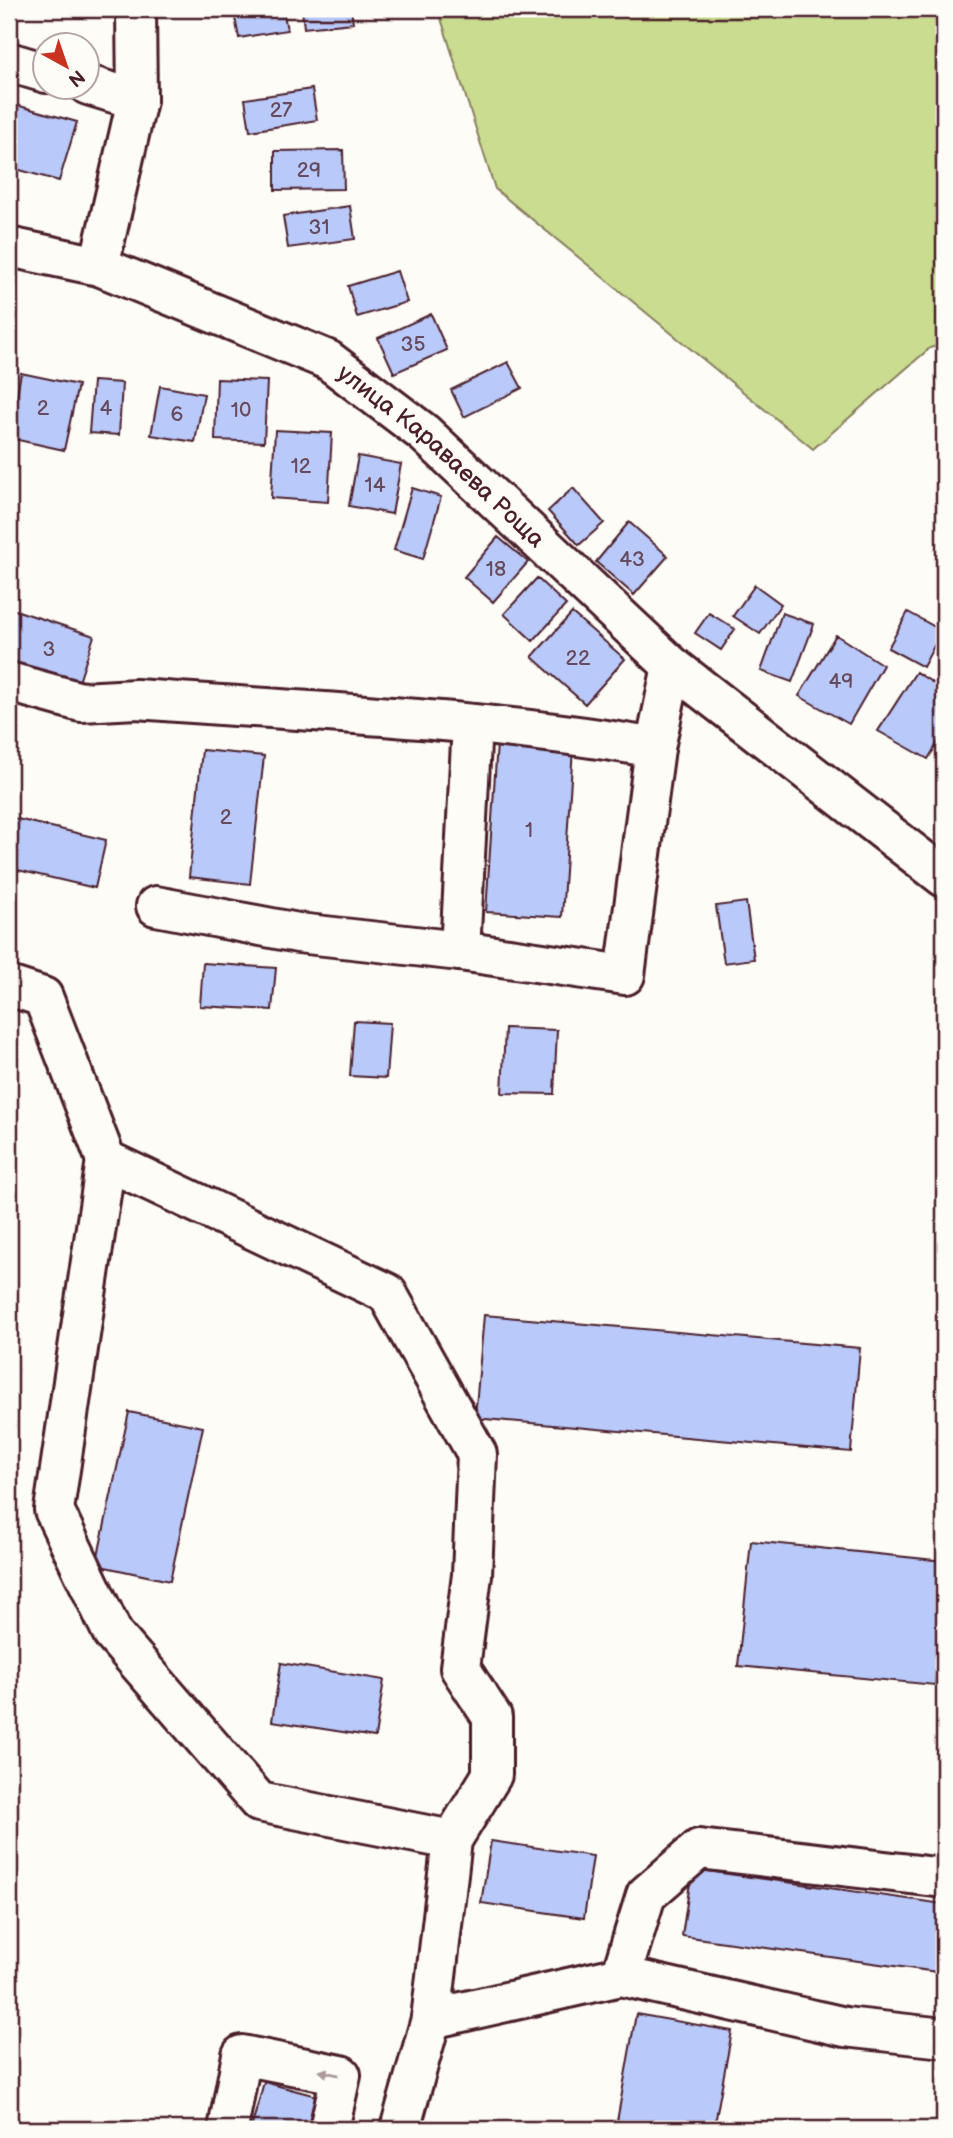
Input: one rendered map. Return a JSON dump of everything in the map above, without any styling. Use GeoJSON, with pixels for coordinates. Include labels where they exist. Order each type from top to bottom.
{"type":"FeatureCollection","features":[{"type":"Feature","properties":{"kind":"street"},"geometry":{"type":"LineString","coordinates":[[99,266],[137,100],[136,9]]}},
{"type":"Feature","properties":{"kind":"street"},"geometry":{"type":"LineString","coordinates":[[9,62],[32,69]]}},
{"type":"Feature","properties":{"kind":"street"},"geometry":{"type":"LineString","coordinates":[[102,89],[137,100]]}},
{"type":"Feature","properties":{"kind":"street","name":"улица Караваева Роща"},"geometry":{"type":"LineString","coordinates":[[9,247],[99,266],[328,360],[424,433],[672,666],[944,877]]}},
{"type":"Feature","properties":{"kind":"street"},"geometry":{"type":"LineString","coordinates":[[156,906],[298,933],[460,951],[625,975],[655,747],[672,666]]}},
{"type":"Feature","properties":{"kind":"street"},"geometry":{"type":"LineString","coordinates":[[9,682],[81,702],[136,699],[472,724],[655,747]]}},
{"type":"Feature","properties":{"kind":"street"},"geometry":{"type":"LineString","coordinates":[[460,951],[472,724]]}},
{"type":"Feature","properties":{"kind":"street"},"geometry":{"type":"LineString","coordinates":[[9,986],[43,997],[106,1160],[54,1510],[113,1634],[259,1802],[452,1840]]}},
{"type":"Feature","properties":{"kind":"street"},"geometry":{"type":"LineString","coordinates":[[106,1160],[387,1293],[477,1454],[472,1574],[460,1668],[492,1717],[492,1775],[452,1840],[432,2020],[400,2129]]}},
{"type":"Feature","properties":{"kind":"street"},"geometry":{"type":"LineString","coordinates":[[621,1976],[646,1895],[699,1849],[944,1878]]}},
{"type":"Feature","properties":{"kind":"street"},"geometry":{"type":"LineString","coordinates":[[432,2020],[621,1976],[845,2027],[944,2038]]}},
{"type":"Feature","properties":{"kind":"street"},"geometry":{"type":"LineString","coordinates":[[228,2129],[242,2055],[341,2075],[328,2129]]}},
{"type":"Feature","properties":{"kind":"green space"},"geometry":{"type":"Polygon","coordinates":[[[438,9],[944,9],[944,344],[930,348],[813,449],[495,189],[438,9]]]}},
{"type":"Feature","properties":{"kind":"building"},"geometry":{"type":"Polygon","coordinates":[[[247,9],[283,9],[287,30],[239,38],[234,13],[247,9]]]}},
{"type":"Feature","properties":{"kind":"building"},"geometry":{"type":"Polygon","coordinates":[[[302,9],[351,9],[353,23],[304,28],[302,9]]]}},
{"type":"Feature","properties":{"kind":"building"},"geometry":{"type":"Polygon","coordinates":[[[312,89],[317,120],[250,131],[245,99],[312,89]]]}},
{"type":"Feature","properties":{"kind":"building"},"geometry":{"type":"Polygon","coordinates":[[[9,103],[77,122],[59,181],[9,167],[9,103]]]}},
{"type":"Feature","properties":{"kind":"building"},"geometry":{"type":"Polygon","coordinates":[[[343,150],[344,189],[275,190],[275,151],[343,150]]]}},
{"type":"Feature","properties":{"kind":"building"},"geometry":{"type":"Polygon","coordinates":[[[350,206],[355,239],[288,248],[283,216],[350,206]]]}},
{"type":"Feature","properties":{"kind":"building"},"geometry":{"type":"Polygon","coordinates":[[[397,271],[407,302],[357,317],[348,286],[397,271]]]}},
{"type":"Feature","properties":{"kind":"building"},"geometry":{"type":"Polygon","coordinates":[[[431,314],[447,350],[394,373],[378,338],[431,314]]]}},
{"type":"Feature","properties":{"kind":"building"},"geometry":{"type":"Polygon","coordinates":[[[508,362],[522,388],[464,417],[451,390],[508,362]]]}},
{"type":"Feature","properties":{"kind":"building"},"geometry":{"type":"Polygon","coordinates":[[[21,373],[78,385],[64,450],[9,438],[21,373]]]}},
{"type":"Feature","properties":{"kind":"building"},"geometry":{"type":"Polygon","coordinates":[[[217,379],[267,381],[264,442],[215,440],[217,379]]]}},
{"type":"Feature","properties":{"kind":"building"},"geometry":{"type":"Polygon","coordinates":[[[93,381],[122,383],[119,435],[89,433],[93,381]]]}},
{"type":"Feature","properties":{"kind":"building"},"geometry":{"type":"Polygon","coordinates":[[[160,386],[204,394],[195,442],[151,435],[160,386]]]}},
{"type":"Feature","properties":{"kind":"building"},"geometry":{"type":"Polygon","coordinates":[[[275,430],[332,433],[328,502],[271,498],[275,430]]]}},
{"type":"Feature","properties":{"kind":"building"},"geometry":{"type":"Polygon","coordinates":[[[358,456],[401,464],[392,514],[349,506],[358,456]]]}},
{"type":"Feature","properties":{"kind":"building"},"geometry":{"type":"Polygon","coordinates":[[[412,488],[441,497],[423,559],[394,550],[412,488]]]}},
{"type":"Feature","properties":{"kind":"building"},"geometry":{"type":"Polygon","coordinates":[[[573,488],[604,523],[579,545],[548,511],[573,488]]]}},
{"type":"Feature","properties":{"kind":"building"},"geometry":{"type":"Polygon","coordinates":[[[629,522],[668,556],[634,595],[596,562],[629,522]]]}},
{"type":"Feature","properties":{"kind":"building"},"geometry":{"type":"Polygon","coordinates":[[[498,537],[528,562],[493,602],[464,577],[498,537]]]}},
{"type":"Feature","properties":{"kind":"building"},"geometry":{"type":"Polygon","coordinates":[[[537,578],[566,605],[533,641],[504,614],[537,578]]]}},
{"type":"Feature","properties":{"kind":"building"},"geometry":{"type":"Polygon","coordinates":[[[755,585],[781,604],[760,634],[733,616],[755,585]]]}},
{"type":"Feature","properties":{"kind":"building"},"geometry":{"type":"Polygon","coordinates":[[[9,608],[94,636],[78,685],[9,663],[9,608]]]}},
{"type":"Feature","properties":{"kind":"building"},"geometry":{"type":"Polygon","coordinates":[[[908,612],[942,631],[923,667],[888,648],[908,612]]]}},
{"type":"Feature","properties":{"kind":"building"},"geometry":{"type":"Polygon","coordinates":[[[572,613],[625,659],[585,704],[532,657],[572,613]]]}},
{"type":"Feature","properties":{"kind":"building"},"geometry":{"type":"Polygon","coordinates":[[[709,613],[735,629],[721,650],[695,633],[709,613]]]}},
{"type":"Feature","properties":{"kind":"building"},"geometry":{"type":"Polygon","coordinates":[[[782,613],[814,624],[792,682],[761,671],[782,613]]]}},
{"type":"Feature","properties":{"kind":"building"},"geometry":{"type":"Polygon","coordinates":[[[836,635],[883,665],[849,724],[799,696],[836,635]]]}},
{"type":"Feature","properties":{"kind":"building"},"geometry":{"type":"Polygon","coordinates":[[[916,672],[944,690],[944,733],[928,759],[878,731],[916,672]]]}},
{"type":"Feature","properties":{"kind":"building"},"geometry":{"type":"Polygon","coordinates":[[[497,743],[573,748],[562,917],[486,912],[497,743]]]}},
{"type":"Feature","properties":{"kind":"building"},"geometry":{"type":"Polygon","coordinates":[[[202,750],[264,756],[250,884],[189,877],[202,750]]]}},
{"type":"Feature","properties":{"kind":"building"},"geometry":{"type":"Polygon","coordinates":[[[9,817],[106,840],[95,888],[9,868],[9,817]]]}},
{"type":"Feature","properties":{"kind":"building"},"geometry":{"type":"Polygon","coordinates":[[[746,902],[754,959],[724,963],[716,906],[746,902]]]}},
{"type":"Feature","properties":{"kind":"building"},"geometry":{"type":"Polygon","coordinates":[[[203,963],[276,968],[272,1010],[200,1006],[203,963]]]}},
{"type":"Feature","properties":{"kind":"building"},"geometry":{"type":"Polygon","coordinates":[[[354,1021],[390,1023],[386,1078],[350,1076],[354,1021]]]}},
{"type":"Feature","properties":{"kind":"building"},"geometry":{"type":"Polygon","coordinates":[[[505,1028],[557,1030],[554,1094],[502,1093],[505,1028]]]}},
{"type":"Feature","properties":{"kind":"building"},"geometry":{"type":"Polygon","coordinates":[[[484,1315],[860,1348],[851,1452],[475,1418],[484,1315]]]}},
{"type":"Feature","properties":{"kind":"building"},"geometry":{"type":"Polygon","coordinates":[[[129,1412],[203,1427],[170,1581],[96,1565],[129,1412]]]}},
{"type":"Feature","properties":{"kind":"building"},"geometry":{"type":"Polygon","coordinates":[[[751,1541],[944,1561],[944,1600],[935,1685],[738,1666],[751,1541]]]}},
{"type":"Feature","properties":{"kind":"building"},"geometry":{"type":"Polygon","coordinates":[[[281,1663],[384,1680],[375,1737],[272,1721],[281,1663]]]}},
{"type":"Feature","properties":{"kind":"building"},"geometry":{"type":"Polygon","coordinates":[[[491,1841],[593,1856],[584,1918],[481,1903],[491,1841]]]}},
{"type":"Feature","properties":{"kind":"building"},"geometry":{"type":"Polygon","coordinates":[[[692,1869],[944,1904],[944,1973],[682,1936],[692,1869]]]}},
{"type":"Feature","properties":{"kind":"building"},"geometry":{"type":"Polygon","coordinates":[[[636,2014],[732,2031],[714,2129],[616,2127],[636,2014]]]}},
{"type":"Feature","properties":{"kind":"building"},"geometry":{"type":"Polygon","coordinates":[[[264,2082],[320,2097],[312,2129],[251,2129],[264,2082]]]}}]}
